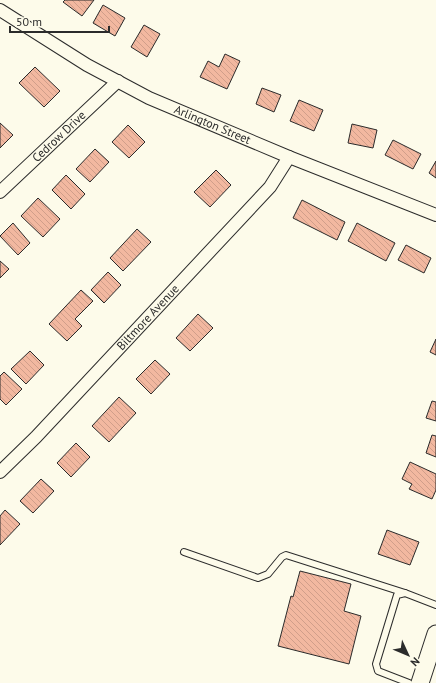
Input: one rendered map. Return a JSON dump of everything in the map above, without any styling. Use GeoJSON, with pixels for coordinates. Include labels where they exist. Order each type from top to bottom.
{"type":"FeatureCollection","features":[{"type":"Feature","properties":{"kind":"street","name":"Arlington Street"},"geometry":{"type":"LineString","coordinates":[[0,10],[88,65],[149,98],[289,157],[436,215]]}},
{"type":"Feature","properties":{"kind":"street","name":"Cedrow Drive"},"geometry":{"type":"LineString","coordinates":[[0,192],[118,81]]}},
{"type":"Feature","properties":{"kind":"street","name":"Biltmore Avenue"},"geometry":{"type":"LineString","coordinates":[[0,472],[36,438],[270,187],[289,157]]}},
{"type":"Feature","properties":{"kind":"street"},"geometry":{"type":"LineString","coordinates":[[420,683],[436,634]]}},
{"type":"Feature","properties":{"kind":"lane"},"geometry":{"type":"LineString","coordinates":[[184,552],[258,578],[268,574],[282,557],[286,555],[404,593],[436,605]]}},
{"type":"Feature","properties":{"kind":"lane"},"geometry":{"type":"LineString","coordinates":[[404,593],[396,595],[376,664],[378,671],[409,683]]}},
{"type":"Feature","properties":{"kind":"building"},"geometry":{"type":"Polygon","coordinates":[[[65,0],[94,0],[82,16],[63,2],[65,0]]]}},
{"type":"Feature","properties":{"kind":"building"},"geometry":{"type":"Polygon","coordinates":[[[103,5],[125,18],[115,36],[93,23],[103,5]]]}},
{"type":"Feature","properties":{"kind":"building"},"geometry":{"type":"Polygon","coordinates":[[[144,25],[160,34],[147,57],[131,47],[144,25]]]}},
{"type":"Feature","properties":{"kind":"building"},"geometry":{"type":"Polygon","coordinates":[[[225,54],[240,61],[227,89],[200,77],[208,61],[219,67],[225,54]]]}},
{"type":"Feature","properties":{"kind":"building"},"geometry":{"type":"Polygon","coordinates":[[[35,67],[60,91],[44,107],[19,83],[35,67]]]}},
{"type":"Feature","properties":{"kind":"building"},"geometry":{"type":"Polygon","coordinates":[[[262,88],[281,95],[274,112],[256,104],[262,88]]]}},
{"type":"Feature","properties":{"kind":"building"},"geometry":{"type":"Polygon","coordinates":[[[299,100],[323,110],[314,131],[290,121],[299,100]]]}},
{"type":"Feature","properties":{"kind":"building"},"geometry":{"type":"Polygon","coordinates":[[[0,123],[13,135],[0,148],[0,123]]]}},
{"type":"Feature","properties":{"kind":"building"},"geometry":{"type":"Polygon","coordinates":[[[352,124],[377,130],[373,148],[348,143],[352,124]]]}},
{"type":"Feature","properties":{"kind":"building"},"geometry":{"type":"Polygon","coordinates":[[[128,125],[145,142],[129,158],[112,142],[128,125]]]}},
{"type":"Feature","properties":{"kind":"building"},"geometry":{"type":"Polygon","coordinates":[[[393,140],[421,154],[413,169],[385,155],[393,140]]]}},
{"type":"Feature","properties":{"kind":"building"},"geometry":{"type":"Polygon","coordinates":[[[95,149],[109,162],[90,182],[76,169],[95,149]]]}},
{"type":"Feature","properties":{"kind":"building"},"geometry":{"type":"Polygon","coordinates":[[[436,161],[436,178],[429,173],[436,161]]]}},
{"type":"Feature","properties":{"kind":"building"},"geometry":{"type":"Polygon","coordinates":[[[216,170],[231,185],[210,207],[194,192],[216,170]]]}},
{"type":"Feature","properties":{"kind":"building"},"geometry":{"type":"Polygon","coordinates":[[[66,175],[85,194],[71,209],[52,190],[66,175]]]}},
{"type":"Feature","properties":{"kind":"building"},"geometry":{"type":"Polygon","coordinates":[[[38,198],[60,219],[43,237],[21,216],[38,198]]]}},
{"type":"Feature","properties":{"kind":"building"},"geometry":{"type":"Polygon","coordinates":[[[302,200],[345,222],[337,240],[293,218],[302,200]]]}},
{"type":"Feature","properties":{"kind":"building"},"geometry":{"type":"Polygon","coordinates":[[[13,223],[30,243],[18,255],[0,236],[13,223]]]}},
{"type":"Feature","properties":{"kind":"building"},"geometry":{"type":"Polygon","coordinates":[[[357,223],[395,243],[386,261],[348,241],[357,223]]]}},
{"type":"Feature","properties":{"kind":"building"},"geometry":{"type":"Polygon","coordinates":[[[137,229],[151,242],[123,271],[110,258],[137,229]]]}},
{"type":"Feature","properties":{"kind":"building"},"geometry":{"type":"Polygon","coordinates":[[[406,245],[431,258],[424,273],[398,260],[406,245]]]}},
{"type":"Feature","properties":{"kind":"building"},"geometry":{"type":"Polygon","coordinates":[[[0,261],[9,269],[0,278],[0,261]]]}},
{"type":"Feature","properties":{"kind":"building"},"geometry":{"type":"Polygon","coordinates":[[[108,272],[121,285],[104,303],[91,290],[108,272]]]}},
{"type":"Feature","properties":{"kind":"building"},"geometry":{"type":"Polygon","coordinates":[[[81,290],[93,301],[75,319],[82,326],[67,341],[49,324],[81,290]]]}},
{"type":"Feature","properties":{"kind":"building"},"geometry":{"type":"Polygon","coordinates":[[[198,314],[213,328],[190,351],[176,338],[198,314]]]}},
{"type":"Feature","properties":{"kind":"building"},"geometry":{"type":"Polygon","coordinates":[[[436,339],[436,355],[430,352],[436,339]]]}},
{"type":"Feature","properties":{"kind":"building"},"geometry":{"type":"Polygon","coordinates":[[[30,351],[44,365],[26,384],[11,369],[30,351]]]}},
{"type":"Feature","properties":{"kind":"building"},"geometry":{"type":"Polygon","coordinates":[[[155,360],[170,374],[151,394],[136,379],[155,360]]]}},
{"type":"Feature","properties":{"kind":"building"},"geometry":{"type":"Polygon","coordinates":[[[4,372],[22,389],[6,405],[0,399],[0,376],[4,372]]]}},
{"type":"Feature","properties":{"kind":"building"},"geometry":{"type":"Polygon","coordinates":[[[119,397],[136,413],[109,442],[92,426],[119,397]]]}},
{"type":"Feature","properties":{"kind":"building"},"geometry":{"type":"Polygon","coordinates":[[[432,401],[436,402],[436,421],[426,418],[432,401]]]}},
{"type":"Feature","properties":{"kind":"building"},"geometry":{"type":"Polygon","coordinates":[[[432,435],[436,436],[436,457],[426,453],[432,435]]]}},
{"type":"Feature","properties":{"kind":"building"},"geometry":{"type":"Polygon","coordinates":[[[76,443],[90,457],[71,477],[57,463],[76,443]]]}},
{"type":"Feature","properties":{"kind":"building"},"geometry":{"type":"Polygon","coordinates":[[[410,462],[436,474],[436,490],[432,499],[409,489],[412,484],[402,479],[410,462]]]}},
{"type":"Feature","properties":{"kind":"building"},"geometry":{"type":"Polygon","coordinates":[[[41,479],[54,491],[33,513],[20,501],[41,479]]]}},
{"type":"Feature","properties":{"kind":"building"},"geometry":{"type":"Polygon","coordinates":[[[5,510],[20,524],[0,545],[0,516],[5,510]]]}},
{"type":"Feature","properties":{"kind":"building"},"geometry":{"type":"Polygon","coordinates":[[[387,530],[419,542],[410,565],[378,554],[387,530]]]}},
{"type":"Feature","properties":{"kind":"building"},"geometry":{"type":"Polygon","coordinates":[[[300,571],[351,584],[344,611],[361,616],[349,664],[278,646],[291,596],[293,597],[300,571]]]}}]}
